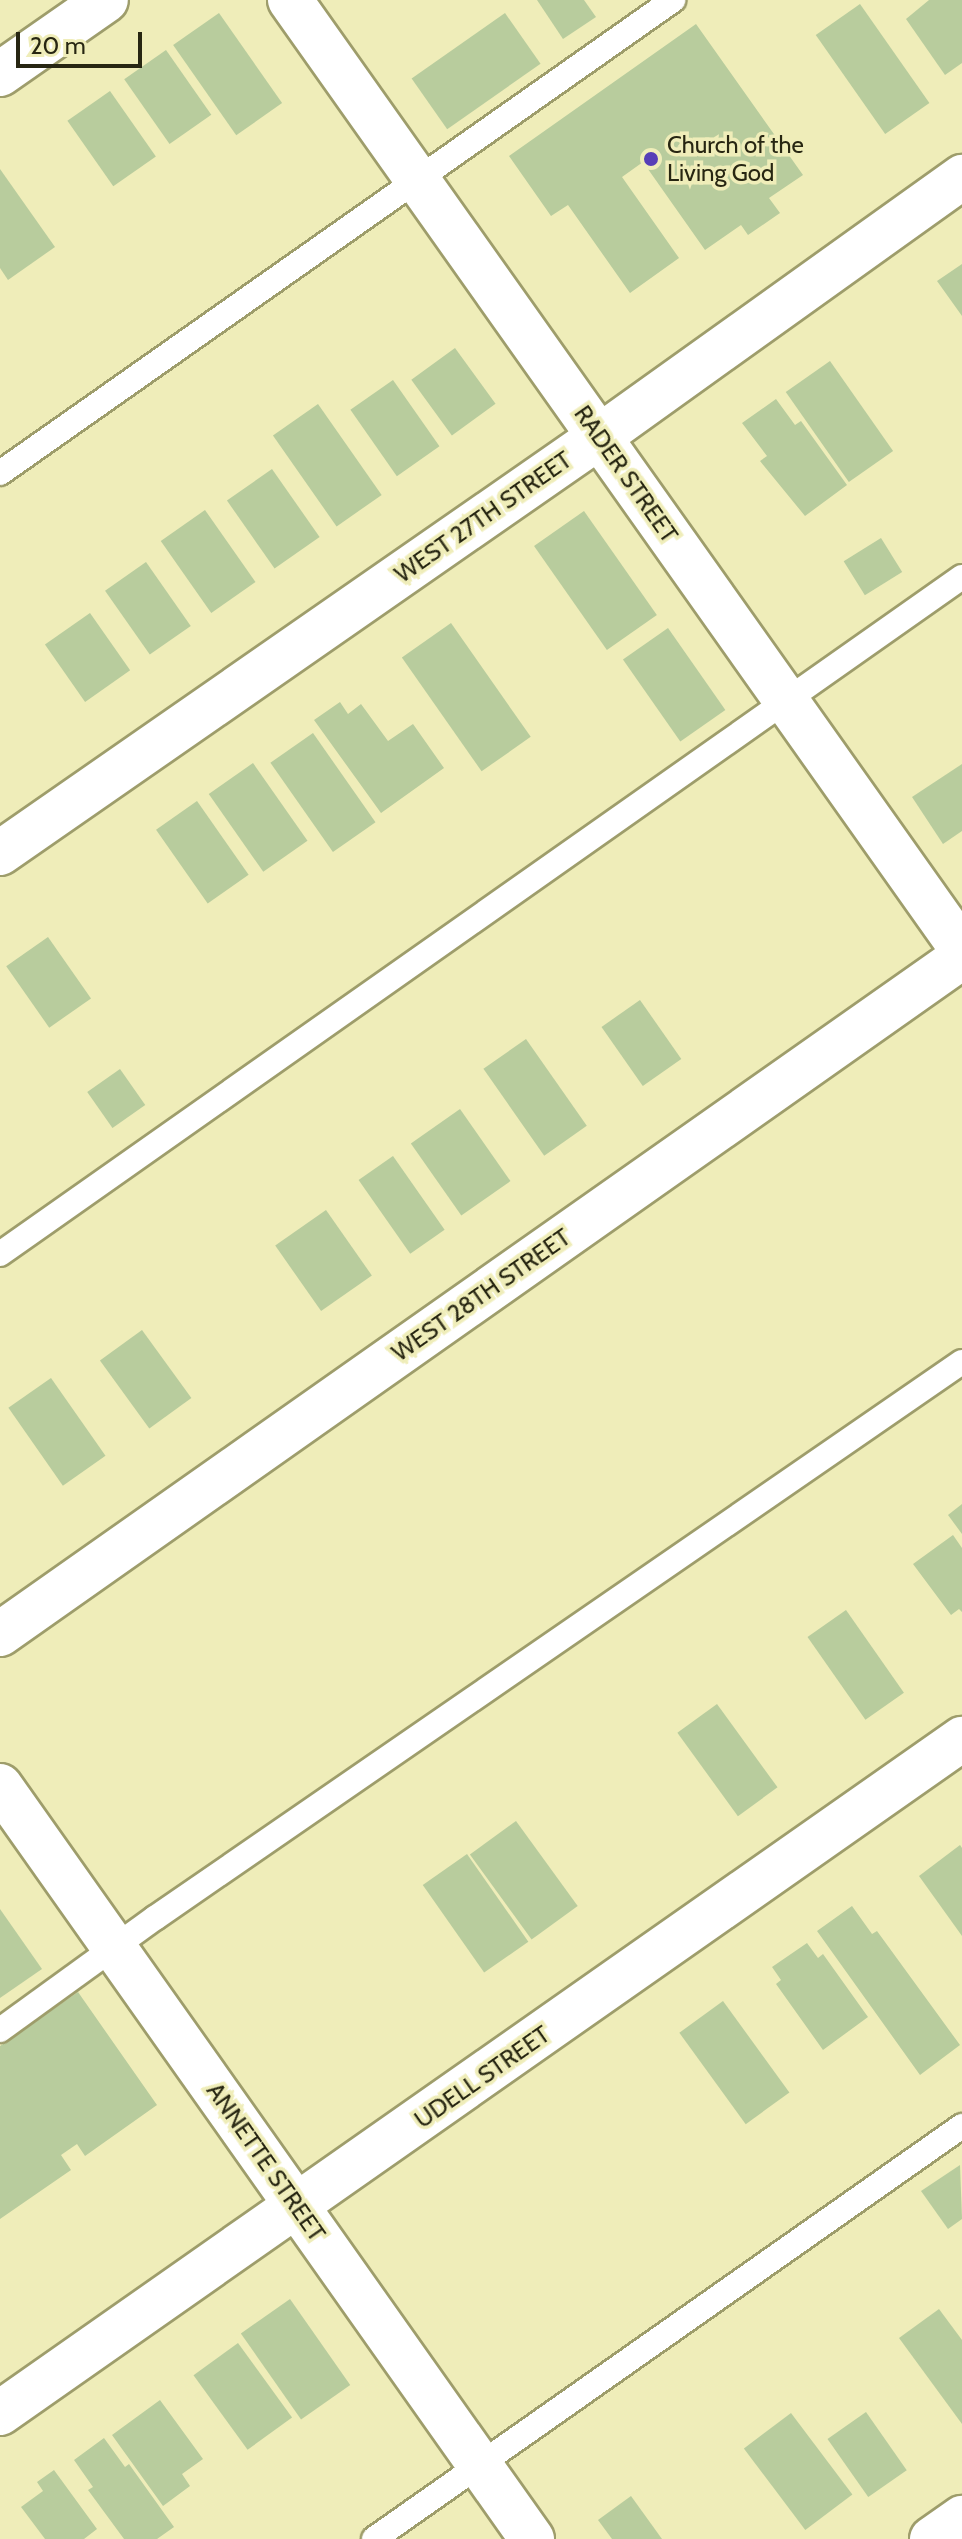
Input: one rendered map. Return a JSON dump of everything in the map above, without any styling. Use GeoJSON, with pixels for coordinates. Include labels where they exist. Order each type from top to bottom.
{"type":"FeatureCollection","features":[{"type":"Feature","properties":{"kind":"street"},"geometry":{"type":"LineString","coordinates":[[0,74],[106,0]]}},
{"type":"Feature","properties":{"kind":"street","name":"RADER STREET"},"geometry":{"type":"LineString","coordinates":[[290,0],[962,949]]}},
{"type":"Feature","properties":{"kind":"street","name":"WEST 27TH STREET"},"geometry":{"type":"LineString","coordinates":[[0,853],[599,437],[962,177]]}},
{"type":"Feature","properties":{"kind":"street","name":"WEST 28TH STREET"},"geometry":{"type":"LineString","coordinates":[[0,1634],[962,957]]}},
{"type":"Feature","properties":{"kind":"street","name":"UDELL STREET"},"geometry":{"type":"LineString","coordinates":[[0,2413],[962,1739]]}},
{"type":"Feature","properties":{"kind":"street","name":"ANNETTE STREET"},"geometry":{"type":"LineString","coordinates":[[0,1786],[532,2539]]}},
{"type":"Feature","properties":{"kind":"street"},"geometry":{"type":"LineString","coordinates":[[932,2539],[962,2518]]}},
{"type":"Feature","properties":{"kind":"lane"},"geometry":{"type":"LineString","coordinates":[[0,473],[673,0]]}},
{"type":"Feature","properties":{"kind":"lane"},"geometry":{"type":"LineString","coordinates":[[0,1254],[962,577]]}},
{"type":"Feature","properties":{"kind":"lane"},"geometry":{"type":"LineString","coordinates":[[0,2030],[114,1947],[962,1362]]}},
{"type":"Feature","properties":{"kind":"lane"},"geometry":{"type":"LineString","coordinates":[[374,2539],[962,2126]]}},
{"type":"Feature","properties":{"kind":"building"},"geometry":{"type":"Polygon","coordinates":[[[537,0],[584,0],[596,17],[563,39],[537,0]]]}},
{"type":"Feature","properties":{"kind":"building"},"geometry":{"type":"Polygon","coordinates":[[[929,0],[962,0],[962,63],[945,75],[906,19],[929,0]]]}},
{"type":"Feature","properties":{"kind":"building"},"geometry":{"type":"Polygon","coordinates":[[[860,4],[929,103],[885,134],[816,35],[860,4]]]}},
{"type":"Feature","properties":{"kind":"building"},"geometry":{"type":"Polygon","coordinates":[[[219,13],[282,103],[236,135],[173,45],[219,13]]]}},
{"type":"Feature","properties":{"kind":"building"},"geometry":{"type":"Polygon","coordinates":[[[505,13],[541,64],[447,129],[412,78],[505,13]]]}},
{"type":"Feature","properties":{"kind":"building","name":"Church of the Living God"},"geometry":{"type":"Polygon","coordinates":[[[696,24],[803,175],[769,198],[780,213],[748,235],[741,225],[705,250],[643,162],[622,177],[679,258],[630,293],[568,205],[551,216],[509,156],[696,24]]]}},
{"type":"Feature","properties":{"kind":"building"},"geometry":{"type":"Polygon","coordinates":[[[166,50],[211,115],[170,144],[124,79],[166,50]]]}},
{"type":"Feature","properties":{"kind":"building"},"geometry":{"type":"Polygon","coordinates":[[[110,91],[156,157],[113,186],[67,121],[110,91]]]}},
{"type":"Feature","properties":{"kind":"building"},"geometry":{"type":"Polygon","coordinates":[[[0,169],[55,247],[8,280],[0,268],[0,169]]]}},
{"type":"Feature","properties":{"kind":"building"},"geometry":{"type":"Polygon","coordinates":[[[962,264],[962,316],[937,281],[962,264]]]}},
{"type":"Feature","properties":{"kind":"building"},"geometry":{"type":"Polygon","coordinates":[[[455,348],[496,404],[452,436],[411,380],[455,348]]]}},
{"type":"Feature","properties":{"kind":"building"},"geometry":{"type":"Polygon","coordinates":[[[830,361],[893,451],[849,482],[786,392],[830,361]]]}},
{"type":"Feature","properties":{"kind":"building"},"geometry":{"type":"Polygon","coordinates":[[[393,380],[439,446],[397,476],[350,410],[393,380]]]}},
{"type":"Feature","properties":{"kind":"building"},"geometry":{"type":"Polygon","coordinates":[[[776,399],[795,425],[801,421],[847,485],[805,516],[760,461],[767,456],[742,423],[776,399]]]}},
{"type":"Feature","properties":{"kind":"building"},"geometry":{"type":"Polygon","coordinates":[[[318,404],[382,495],[337,526],[273,436],[318,404]]]}},
{"type":"Feature","properties":{"kind":"building"},"geometry":{"type":"Polygon","coordinates":[[[272,469],[320,537],[275,569],[227,501],[272,469]]]}},
{"type":"Feature","properties":{"kind":"building"},"geometry":{"type":"Polygon","coordinates":[[[205,510],[255,582],[211,613],[161,541],[205,510]]]}},
{"type":"Feature","properties":{"kind":"building"},"geometry":{"type":"Polygon","coordinates":[[[584,511],[657,615],[607,650],[534,546],[584,511]]]}},
{"type":"Feature","properties":{"kind":"building"},"geometry":{"type":"Polygon","coordinates":[[[881,538],[902,572],[865,595],[844,561],[881,538]]]}},
{"type":"Feature","properties":{"kind":"building"},"geometry":{"type":"Polygon","coordinates":[[[146,562],[191,626],[150,655],[105,591],[146,562]]]}},
{"type":"Feature","properties":{"kind":"building"},"geometry":{"type":"Polygon","coordinates":[[[90,613],[130,670],[85,702],[45,645],[90,613]]]}},
{"type":"Feature","properties":{"kind":"building"},"geometry":{"type":"Polygon","coordinates":[[[451,623],[531,737],[482,771],[402,657],[451,623]]]}},
{"type":"Feature","properties":{"kind":"building"},"geometry":{"type":"Polygon","coordinates":[[[668,628],[725,710],[680,741],[623,660],[668,628]]]}},
{"type":"Feature","properties":{"kind":"building"},"geometry":{"type":"Polygon","coordinates":[[[340,702],[348,714],[361,704],[388,741],[413,724],[444,768],[381,813],[314,720],[340,702]]]}},
{"type":"Feature","properties":{"kind":"building"},"geometry":{"type":"Polygon","coordinates":[[[313,733],[376,822],[333,852],[270,763],[313,733]]]}},
{"type":"Feature","properties":{"kind":"building"},"geometry":{"type":"Polygon","coordinates":[[[253,763],[307,841],[263,872],[209,794],[253,763]]]}},
{"type":"Feature","properties":{"kind":"building"},"geometry":{"type":"Polygon","coordinates":[[[962,764],[962,831],[943,844],[912,797],[962,764]]]}},
{"type":"Feature","properties":{"kind":"building"},"geometry":{"type":"Polygon","coordinates":[[[197,801],[249,875],[208,903],[156,830],[197,801]]]}},
{"type":"Feature","properties":{"kind":"building"},"geometry":{"type":"Polygon","coordinates":[[[48,937],[91,998],[49,1028],[6,966],[48,937]]]}},
{"type":"Feature","properties":{"kind":"building"},"geometry":{"type":"Polygon","coordinates":[[[640,1000],[681,1059],[643,1086],[601,1027],[640,1000]]]}},
{"type":"Feature","properties":{"kind":"building"},"geometry":{"type":"Polygon","coordinates":[[[526,1039],[587,1126],[544,1156],[483,1069],[526,1039]]]}},
{"type":"Feature","properties":{"kind":"building"},"geometry":{"type":"Polygon","coordinates":[[[120,1069],[145,1105],[112,1128],[87,1092],[120,1069]]]}},
{"type":"Feature","properties":{"kind":"building"},"geometry":{"type":"Polygon","coordinates":[[[460,1109],[510,1181],[461,1215],[411,1143],[460,1109]]]}},
{"type":"Feature","properties":{"kind":"building"},"geometry":{"type":"Polygon","coordinates":[[[393,1156],[445,1230],[410,1254],[359,1180],[393,1156]]]}},
{"type":"Feature","properties":{"kind":"building"},"geometry":{"type":"Polygon","coordinates":[[[326,1210],[372,1276],[321,1311],[275,1246],[326,1210]]]}},
{"type":"Feature","properties":{"kind":"building"},"geometry":{"type":"Polygon","coordinates":[[[142,1330],[191,1398],[149,1429],[100,1361],[142,1330]]]}},
{"type":"Feature","properties":{"kind":"building"},"geometry":{"type":"Polygon","coordinates":[[[51,1378],[105,1456],[63,1486],[8,1408],[51,1378]]]}},
{"type":"Feature","properties":{"kind":"building"},"geometry":{"type":"Polygon","coordinates":[[[962,1504],[962,1534],[948,1515],[962,1504]]]}},
{"type":"Feature","properties":{"kind":"building"},"geometry":{"type":"Polygon","coordinates":[[[953,1535],[962,1548],[962,1612],[959,1609],[951,1615],[913,1564],[953,1535]]]}},
{"type":"Feature","properties":{"kind":"building"},"geometry":{"type":"Polygon","coordinates":[[[846,1610],[904,1693],[865,1720],[807,1637],[846,1610]]]}},
{"type":"Feature","properties":{"kind":"building"},"geometry":{"type":"Polygon","coordinates":[[[717,1704],[778,1787],[738,1816],[677,1733],[717,1704]]]}},
{"type":"Feature","properties":{"kind":"building"},"geometry":{"type":"Polygon","coordinates":[[[516,1821],[578,1906],[532,1939],[470,1855],[516,1821]]]}},
{"type":"Feature","properties":{"kind":"building"},"geometry":{"type":"Polygon","coordinates":[[[960,1845],[962,1848],[962,1936],[919,1876],[960,1845]]]}},
{"type":"Feature","properties":{"kind":"building"},"geometry":{"type":"Polygon","coordinates":[[[467,1854],[528,1942],[484,1973],[423,1885],[467,1854]]]}},
{"type":"Feature","properties":{"kind":"building"},"geometry":{"type":"Polygon","coordinates":[[[852,1906],[872,1934],[877,1931],[960,2045],[920,2075],[817,1931],[852,1906]]]}},
{"type":"Feature","properties":{"kind":"building"},"geometry":{"type":"Polygon","coordinates":[[[0,1909],[42,1969],[0,1998],[0,1909]]]}},
{"type":"Feature","properties":{"kind":"building"},"geometry":{"type":"Polygon","coordinates":[[[807,1943],[818,1958],[823,1954],[868,2017],[823,2050],[776,1984],[781,1980],[772,1967],[807,1943]]]}},
{"type":"Feature","properties":{"kind":"building"},"geometry":{"type":"Polygon","coordinates":[[[78,1992],[157,2105],[85,2156],[77,2144],[61,2155],[71,2170],[0,2219],[0,2046],[78,1992]]]}},
{"type":"Feature","properties":{"kind":"building"},"geometry":{"type":"Polygon","coordinates":[[[723,2001],[789,2092],[746,2124],[679,2033],[723,2001]]]}},
{"type":"Feature","properties":{"kind":"building"},"geometry":{"type":"Polygon","coordinates":[[[960,2165],[962,2219],[948,2229],[921,2191],[960,2165]]]}},
{"type":"Feature","properties":{"kind":"building"},"geometry":{"type":"Polygon","coordinates":[[[290,2299],[350,2385],[301,2419],[241,2333],[290,2299]]]}},
{"type":"Feature","properties":{"kind":"building"},"geometry":{"type":"Polygon","coordinates":[[[939,2309],[962,2340],[962,2424],[899,2338],[939,2309]]]}},
{"type":"Feature","properties":{"kind":"building"},"geometry":{"type":"Polygon","coordinates":[[[238,2343],[292,2417],[248,2450],[194,2375],[238,2343]]]}},
{"type":"Feature","properties":{"kind":"building"},"geometry":{"type":"Polygon","coordinates":[[[160,2400],[203,2459],[182,2474],[190,2486],[163,2506],[112,2435],[160,2400]]]}},
{"type":"Feature","properties":{"kind":"building"},"geometry":{"type":"Polygon","coordinates":[[[866,2412],[907,2470],[868,2497],[827,2439],[866,2412]]]}},
{"type":"Feature","properties":{"kind":"building"},"geometry":{"type":"Polygon","coordinates":[[[791,2413],[852,2494],[805,2530],[744,2449],[791,2413]]]}},
{"type":"Feature","properties":{"kind":"building"},"geometry":{"type":"Polygon","coordinates":[[[104,2438],[125,2467],[129,2464],[174,2527],[157,2539],[124,2539],[88,2490],[93,2487],[74,2460],[104,2438]]]}},
{"type":"Feature","properties":{"kind":"building"},"geometry":{"type":"Polygon","coordinates":[[[54,2470],[97,2529],[84,2539],[45,2539],[21,2507],[43,2491],[37,2482],[54,2470]]]}},
{"type":"Feature","properties":{"kind":"building"},"geometry":{"type":"Polygon","coordinates":[[[631,2496],[662,2539],[612,2539],[598,2520],[631,2496]]]}},
{"type":"Feature","properties":{"kind":"place","name":"Church of the Living God"},"geometry":{"type":"Point","coordinates":[651,159]}}]}
